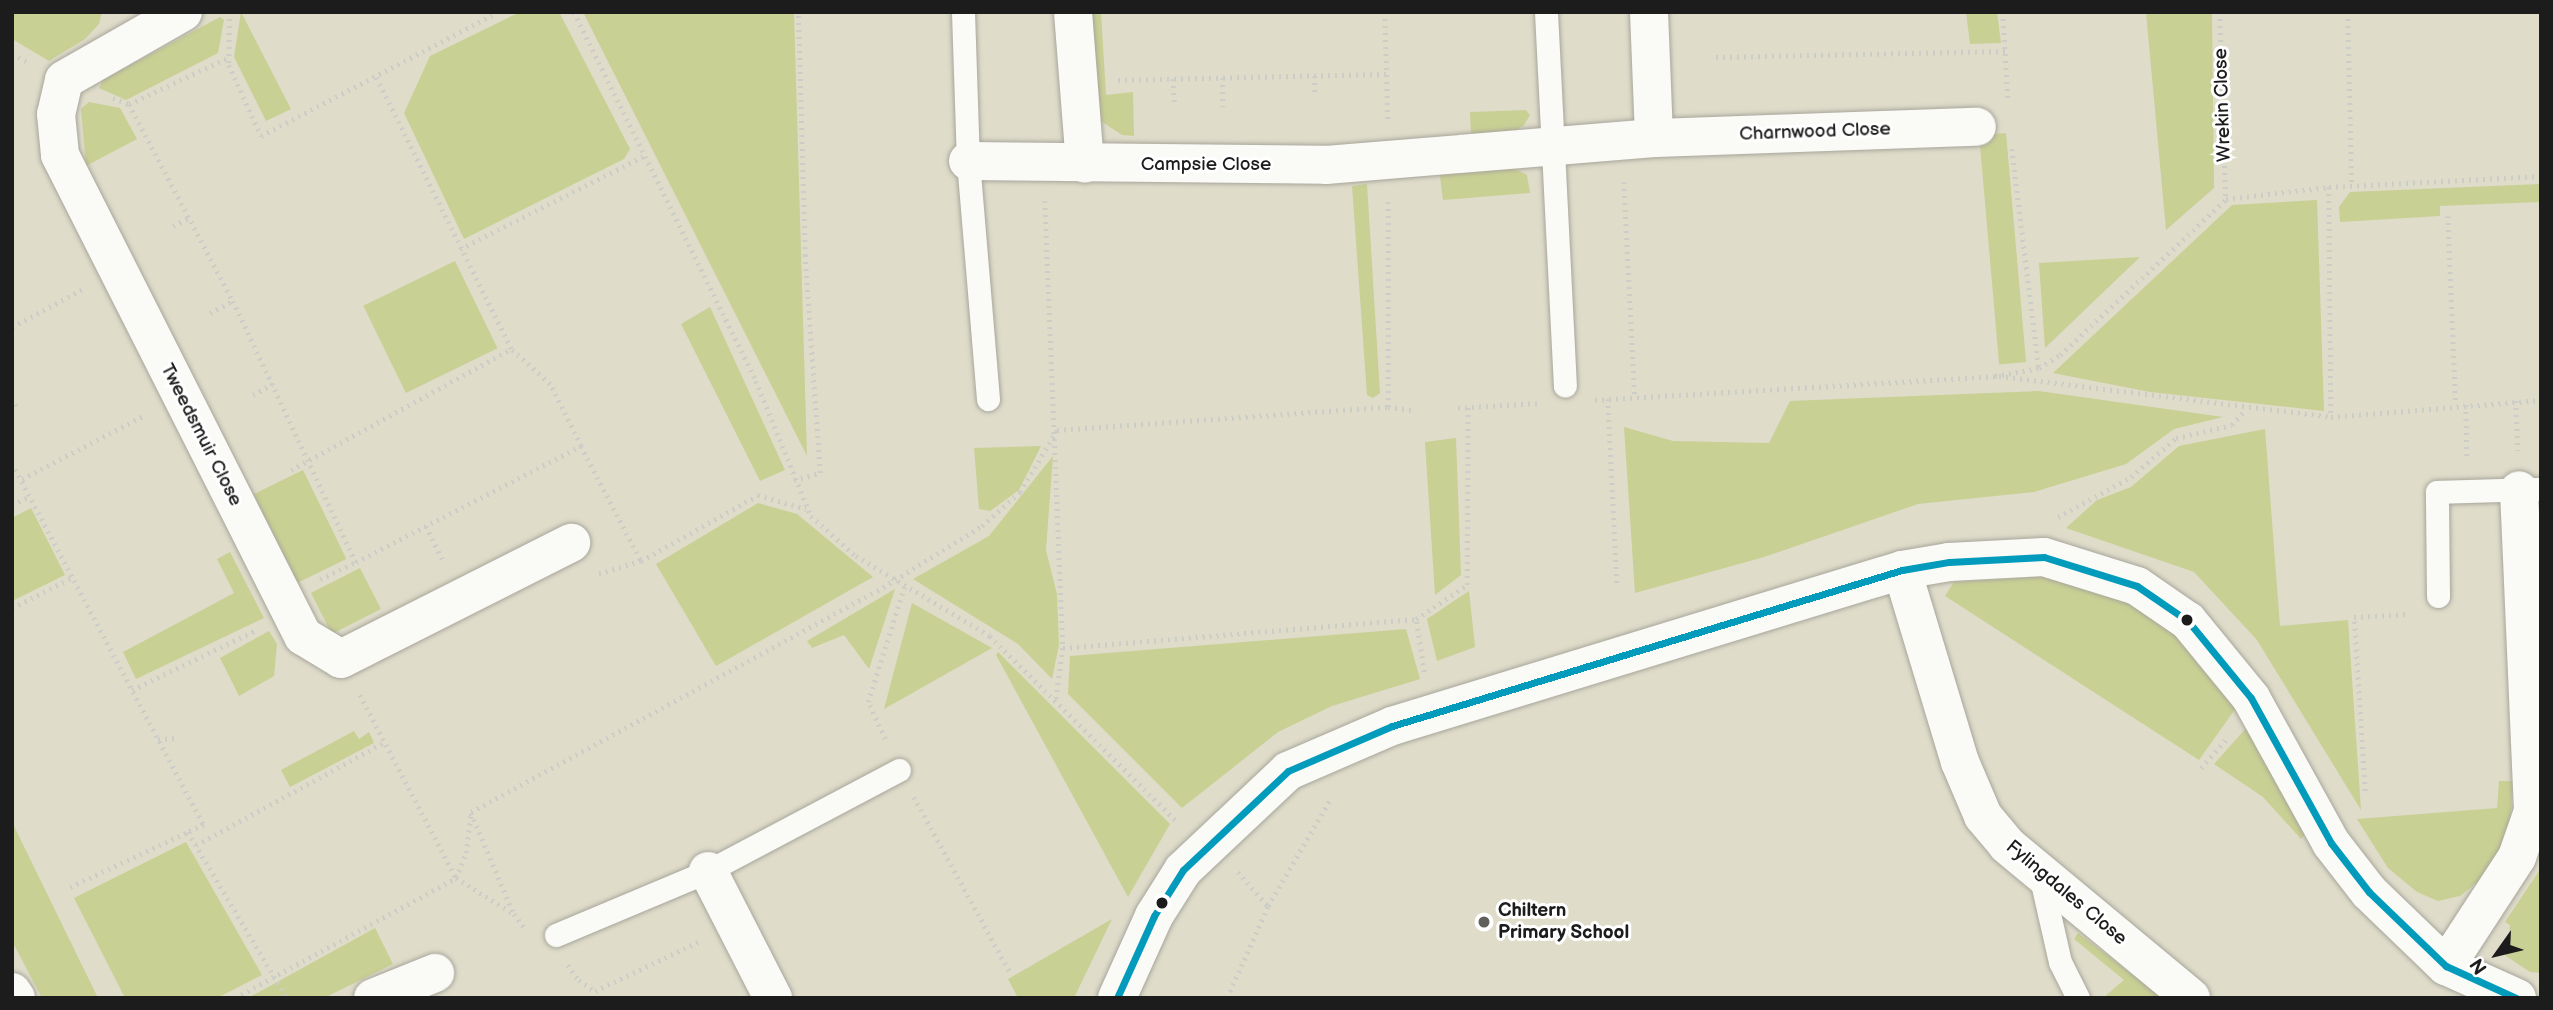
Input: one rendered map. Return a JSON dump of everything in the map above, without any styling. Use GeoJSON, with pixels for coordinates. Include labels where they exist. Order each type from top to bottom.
{"type":"FeatureCollection","features":[{"type":"Feature","properties":{"kind":"street","name":"Tweedsmuir Close"},"geometry":{"type":"LineString","coordinates":[[183,12],[141,22],[64,80],[56,114],[60,155],[303,636],[341,659]]}},
{"type":"Feature","properties":{"kind":"street"},"geometry":{"type":"LineString","coordinates":[[1073,12],[1085,164]]}},
{"type":"Feature","properties":{"kind":"street"},"geometry":{"type":"LineString","coordinates":[[1638,139],[1649,12]]}},
{"type":"Feature","properties":{"kind":"street","name":"Charnwood Close"},"geometry":{"type":"LineString","coordinates":[[1389,160],[1638,139],[1998,124]]}},
{"type":"Feature","properties":{"kind":"street","name":"Campsie Close"},"geometry":{"type":"LineString","coordinates":[[968,161],[1326,165],[1389,160]]}},
{"type":"Feature","properties":{"kind":"street"},"geometry":{"type":"LineString","coordinates":[[2446,966],[2517,857],[2533,811],[2535,741],[2530,489]]}},
{"type":"Feature","properties":{"kind":"street"},"geometry":{"type":"LineString","coordinates":[[341,659],[571,542]]}},
{"type":"Feature","properties":{"kind":"street"},"geometry":{"type":"LineString","coordinates":[[1117,998],[1154,916],[1183,870],[1289,771],[1429,714],[1902,570],[1949,562],[2044,557],[2137,586],[2188,621],[2251,698],[2331,843],[2370,892],[2446,966],[2517,998]]}},
{"type":"Feature","properties":{"kind":"street","name":"Fylingdales Close"},"geometry":{"type":"LineString","coordinates":[[1902,570],[1960,762],[1983,816],[2039,873],[2191,998]]}},
{"type":"Feature","properties":{"kind":"street"},"geometry":{"type":"LineString","coordinates":[[700,874],[773,998]]}},
{"type":"Feature","properties":{"kind":"street"},"geometry":{"type":"LineString","coordinates":[[373,998],[435,973]]}},
{"type":"Feature","properties":{"kind":"street"},"geometry":{"type":"LineString","coordinates":[[12,992],[16,998]]}},
{"type":"Feature","properties":{"kind":"lane"},"geometry":{"type":"LineString","coordinates":[[963,12],[968,161],[988,400]]}},
{"type":"Feature","properties":{"kind":"lane"},"geometry":{"type":"LineString","coordinates":[[1546,12],[1555,146],[1565,386]]}},
{"type":"Feature","properties":{"kind":"lane"},"geometry":{"type":"LineString","coordinates":[[2438,596],[2437,492],[2530,489]]}},
{"type":"Feature","properties":{"kind":"lane"},"geometry":{"type":"LineString","coordinates":[[552,935],[700,874],[899,770]]}},
{"type":"Feature","properties":{"kind":"lane"},"geometry":{"type":"LineString","coordinates":[[2039,873],[2060,962],[2078,998]]}},
{"type":"Feature","properties":{"kind":"path"},"geometry":{"type":"LineString","coordinates":[[230,12],[230,57],[261,135],[498,12]]}},
{"type":"Feature","properties":{"kind":"path"},"geometry":{"type":"LineString","coordinates":[[573,12],[756,381],[806,509],[856,556],[990,636],[1178,823]]}},
{"type":"Feature","properties":{"kind":"path"},"geometry":{"type":"LineString","coordinates":[[794,480],[820,473],[805,256],[798,12]]}},
{"type":"Feature","properties":{"kind":"path"},"geometry":{"type":"LineString","coordinates":[[1385,12],[1389,160],[1388,407]]}},
{"type":"Feature","properties":{"kind":"path"},"geometry":{"type":"LineString","coordinates":[[2003,12],[2008,51],[1998,124],[2039,369]]}},
{"type":"Feature","properties":{"kind":"path","name":"Wrekin Close"},"geometry":{"type":"LineString","coordinates":[[2220,12],[2226,199]]}},
{"type":"Feature","properties":{"kind":"path"},"geometry":{"type":"LineString","coordinates":[[2348,12],[2351,186]]}},
{"type":"Feature","properties":{"kind":"path"},"geometry":{"type":"LineString","coordinates":[[1716,57],[2008,51]]}},
{"type":"Feature","properties":{"kind":"path"},"geometry":{"type":"LineString","coordinates":[[1894,54],[1894,63]]}},
{"type":"Feature","properties":{"kind":"path"},"geometry":{"type":"LineString","coordinates":[[1801,65],[1802,55]]}},
{"type":"Feature","properties":{"kind":"path"},"geometry":{"type":"LineString","coordinates":[[230,57],[129,104],[233,301],[356,562]]}},
{"type":"Feature","properties":{"kind":"path"},"geometry":{"type":"LineString","coordinates":[[1113,80],[1386,74]]}},
{"type":"Feature","properties":{"kind":"path"},"geometry":{"type":"LineString","coordinates":[[1315,76],[1315,95]]}},
{"type":"Feature","properties":{"kind":"path"},"geometry":{"type":"LineString","coordinates":[[320,580],[581,446],[550,384],[510,349],[376,77]]}},
{"type":"Feature","properties":{"kind":"path"},"geometry":{"type":"LineString","coordinates":[[1223,78],[1223,107]]}},
{"type":"Feature","properties":{"kind":"path"},"geometry":{"type":"LineString","coordinates":[[1173,79],[1175,107]]}},
{"type":"Feature","properties":{"kind":"path"},"geometry":{"type":"LineString","coordinates":[[1635,397],[1638,139]]}},
{"type":"Feature","properties":{"kind":"path"},"geometry":{"type":"LineString","coordinates":[[460,250],[644,156]]}},
{"type":"Feature","properties":{"kind":"path"},"geometry":{"type":"LineString","coordinates":[[1043,161],[1057,430],[1063,648],[1056,700]]}},
{"type":"Feature","properties":{"kind":"path"},"geometry":{"type":"LineString","coordinates":[[1587,400],[1995,376],[2039,369],[2060,355],[2226,199],[2329,187],[2541,176]]}},
{"type":"Feature","properties":{"kind":"path"},"geometry":{"type":"LineString","coordinates":[[2329,187],[2330,417]]}},
{"type":"Feature","properties":{"kind":"path"},"geometry":{"type":"LineString","coordinates":[[2448,216],[2456,405]]}},
{"type":"Feature","properties":{"kind":"path"},"geometry":{"type":"LineString","coordinates":[[173,226],[189,218]]}},
{"type":"Feature","properties":{"kind":"path"},"geometry":{"type":"LineString","coordinates":[[12,327],[117,270]]}},
{"type":"Feature","properties":{"kind":"path"},"geometry":{"type":"LineString","coordinates":[[210,313],[233,301]]}},
{"type":"Feature","properties":{"kind":"path"},"geometry":{"type":"LineString","coordinates":[[291,470],[510,349]]}},
{"type":"Feature","properties":{"kind":"path"},"geometry":{"type":"LineString","coordinates":[[1995,376],[2246,409],[2330,417],[2541,400]]}},
{"type":"Feature","properties":{"kind":"path"},"geometry":{"type":"LineString","coordinates":[[253,395],[272,384]]}},
{"type":"Feature","properties":{"kind":"path"},"geometry":{"type":"LineString","coordinates":[[22,479],[180,397]]}},
{"type":"Feature","properties":{"kind":"path"},"geometry":{"type":"LineString","coordinates":[[12,398],[16,405]]}},
{"type":"Feature","properties":{"kind":"path"},"geometry":{"type":"LineString","coordinates":[[1608,399],[1617,583]]}},
{"type":"Feature","properties":{"kind":"path"},"geometry":{"type":"LineString","coordinates":[[2516,401],[2530,489]]}},
{"type":"Feature","properties":{"kind":"path"},"geometry":{"type":"LineString","coordinates":[[1458,408],[1542,403]]}},
{"type":"Feature","properties":{"kind":"path"},"geometry":{"type":"LineString","coordinates":[[2466,405],[2468,491]]}},
{"type":"Feature","properties":{"kind":"path"},"geometry":{"type":"LineString","coordinates":[[1057,430],[1388,407],[1413,410]]}},
{"type":"Feature","properties":{"kind":"path"},"geometry":{"type":"LineString","coordinates":[[1063,648],[1416,619],[1467,585],[1468,407]]}},
{"type":"Feature","properties":{"kind":"path"},"geometry":{"type":"LineString","coordinates":[[2051,522],[2131,477],[2176,438],[2232,425],[2246,409]]}},
{"type":"Feature","properties":{"kind":"path"},"geometry":{"type":"LineString","coordinates":[[471,812],[894,579],[1008,507],[1035,473],[1057,430]]}},
{"type":"Feature","properties":{"kind":"path"},"geometry":{"type":"LineString","coordinates":[[12,463],[204,825],[70,887]]}},
{"type":"Feature","properties":{"kind":"path"},"geometry":{"type":"LineString","coordinates":[[641,561],[758,495],[806,509]]}},
{"type":"Feature","properties":{"kind":"path"},"geometry":{"type":"LineString","coordinates":[[12,505],[30,496]]}},
{"type":"Feature","properties":{"kind":"path"},"geometry":{"type":"LineString","coordinates":[[12,608],[73,578]]}},
{"type":"Feature","properties":{"kind":"path"},"geometry":{"type":"LineString","coordinates":[[905,586],[868,702],[899,770],[1010,972]]}},
{"type":"Feature","properties":{"kind":"path"},"geometry":{"type":"LineString","coordinates":[[2365,791],[2354,617],[2419,614]]}},
{"type":"Feature","properties":{"kind":"path"},"geometry":{"type":"LineString","coordinates":[[1416,619],[1426,686]]}},
{"type":"Feature","properties":{"kind":"path"},"geometry":{"type":"LineString","coordinates":[[132,690],[266,625]]}},
{"type":"Feature","properties":{"kind":"path"},"geometry":{"type":"LineString","coordinates":[[341,659],[456,878],[514,914]]}},
{"type":"Feature","properties":{"kind":"path"},"geometry":{"type":"LineString","coordinates":[[158,740],[174,738]]}},
{"type":"Feature","properties":{"kind":"path"},"geometry":{"type":"LineString","coordinates":[[195,845],[385,742]]}},
{"type":"Feature","properties":{"kind":"path"},"geometry":{"type":"LineString","coordinates":[[1227,998],[1268,906],[1331,799]]}},
{"type":"Feature","properties":{"kind":"path"},"geometry":{"type":"LineString","coordinates":[[235,998],[456,878],[467,853],[471,812]]}},
{"type":"Feature","properties":{"kind":"path"},"geometry":{"type":"LineString","coordinates":[[471,812],[514,914],[529,933],[552,935],[579,980],[596,991],[699,941],[700,874]]}},
{"type":"Feature","properties":{"kind":"path"},"geometry":{"type":"LineString","coordinates":[[188,832],[287,998]]}},
{"type":"Feature","properties":{"kind":"path"},"geometry":{"type":"LineString","coordinates":[[1233,866],[1268,906]]}},
{"type":"Feature","properties":{"kind":"green space"},"geometry":{"type":"Polygon","coordinates":[[[12,12],[102,12],[99,24],[85,39],[49,61],[12,39],[12,12]]]}},
{"type":"Feature","properties":{"kind":"green space"},"geometry":{"type":"Polygon","coordinates":[[[241,12],[291,109],[266,121],[234,57],[241,12]]]}},
{"type":"Feature","properties":{"kind":"green space"},"geometry":{"type":"Polygon","coordinates":[[[520,12],[559,12],[630,149],[624,159],[464,239],[404,113],[430,56],[520,12]]]}},
{"type":"Feature","properties":{"kind":"green space"},"geometry":{"type":"Polygon","coordinates":[[[583,12],[794,12],[807,456],[583,12]]]}},
{"type":"Feature","properties":{"kind":"green space"},"geometry":{"type":"Polygon","coordinates":[[[1091,12],[1101,12],[1106,95],[1133,92],[1134,136],[1122,135],[1101,121],[1091,12]]]}},
{"type":"Feature","properties":{"kind":"green space"},"geometry":{"type":"Polygon","coordinates":[[[1966,12],[1997,12],[2001,43],[1970,44],[1966,12]]]}},
{"type":"Feature","properties":{"kind":"green space"},"geometry":{"type":"Polygon","coordinates":[[[2146,12],[2212,12],[2214,188],[2166,230],[2146,12]]]}},
{"type":"Feature","properties":{"kind":"green space"},"geometry":{"type":"Polygon","coordinates":[[[220,17],[224,20],[218,53],[126,100],[99,88],[103,80],[220,17]]]}},
{"type":"Feature","properties":{"kind":"green space"},"geometry":{"type":"Polygon","coordinates":[[[89,102],[120,108],[137,139],[86,166],[81,109],[89,102]]]}},
{"type":"Feature","properties":{"kind":"green space"},"geometry":{"type":"Polygon","coordinates":[[[1526,110],[1530,115],[1524,125],[1511,134],[1471,134],[1470,112],[1526,110]]]}},
{"type":"Feature","properties":{"kind":"green space"},"geometry":{"type":"Polygon","coordinates":[[[2006,133],[2026,362],[1999,364],[1979,135],[2006,133]]]}},
{"type":"Feature","properties":{"kind":"green space"},"geometry":{"type":"Polygon","coordinates":[[[1505,164],[1527,175],[1530,193],[1443,200],[1439,169],[1505,164]]]}},
{"type":"Feature","properties":{"kind":"green space"},"geometry":{"type":"Polygon","coordinates":[[[1367,184],[1380,393],[1373,398],[1367,395],[1352,186],[1367,184]]]}},
{"type":"Feature","properties":{"kind":"green space"},"geometry":{"type":"Polygon","coordinates":[[[2541,184],[2541,202],[2440,206],[2440,216],[2340,222],[2339,207],[2350,192],[2541,184]]]}},
{"type":"Feature","properties":{"kind":"green space"},"geometry":{"type":"Polygon","coordinates":[[[2317,200],[2324,411],[2150,392],[2053,373],[2232,205],[2317,200]]]}},
{"type":"Feature","properties":{"kind":"green space"},"geometry":{"type":"Polygon","coordinates":[[[2140,257],[2045,348],[2039,263],[2140,257]]]}},
{"type":"Feature","properties":{"kind":"green space"},"geometry":{"type":"Polygon","coordinates":[[[455,261],[498,348],[406,393],[363,306],[455,261]]]}},
{"type":"Feature","properties":{"kind":"green space"},"geometry":{"type":"Polygon","coordinates":[[[710,307],[785,470],[760,481],[681,324],[710,307]]]}},
{"type":"Feature","properties":{"kind":"green space"},"geometry":{"type":"Polygon","coordinates":[[[2039,391],[2223,417],[2174,429],[2126,464],[2034,492],[1918,504],[1764,557],[1635,593],[1624,427],[1673,441],[1769,443],[1790,401],[2039,391]]]}},
{"type":"Feature","properties":{"kind":"green space"},"geometry":{"type":"Polygon","coordinates":[[[2265,429],[2280,626],[2348,620],[2361,810],[2257,640],[2194,572],[2066,528],[2097,500],[2131,487],[2179,446],[2265,429]]]}},
{"type":"Feature","properties":{"kind":"green space"},"geometry":{"type":"Polygon","coordinates":[[[1456,438],[1461,575],[1435,595],[1425,442],[1456,438]]]}},
{"type":"Feature","properties":{"kind":"green space"},"geometry":{"type":"Polygon","coordinates":[[[1041,446],[1019,490],[990,511],[979,509],[974,448],[1041,446]]]}},
{"type":"Feature","properties":{"kind":"green space"},"geometry":{"type":"Polygon","coordinates":[[[1053,456],[1046,550],[1057,594],[1059,645],[1052,679],[1018,644],[913,579],[989,536],[1053,456]]]}},
{"type":"Feature","properties":{"kind":"green space"},"geometry":{"type":"Polygon","coordinates":[[[303,470],[346,559],[297,583],[254,494],[303,470]]]}},
{"type":"Feature","properties":{"kind":"green space"},"geometry":{"type":"Polygon","coordinates":[[[758,503],[797,514],[873,577],[716,666],[656,564],[758,503]]]}},
{"type":"Feature","properties":{"kind":"green space"},"geometry":{"type":"Polygon","coordinates":[[[31,508],[65,575],[12,601],[12,518],[31,508]]]}},
{"type":"Feature","properties":{"kind":"green space"},"geometry":{"type":"Polygon","coordinates":[[[230,552],[264,618],[136,679],[123,652],[234,593],[217,559],[230,552]]]}},
{"type":"Feature","properties":{"kind":"green space"},"geometry":{"type":"Polygon","coordinates":[[[360,568],[381,609],[332,634],[311,593],[360,568]]]}},
{"type":"Feature","properties":{"kind":"green space"},"geometry":{"type":"Polygon","coordinates":[[[2049,576],[2110,587],[2161,617],[2238,705],[2199,760],[1945,596],[1954,582],[2049,576]]]}},
{"type":"Feature","properties":{"kind":"green space"},"geometry":{"type":"Polygon","coordinates":[[[895,589],[869,669],[844,635],[812,648],[807,641],[895,589]]]}},
{"type":"Feature","properties":{"kind":"green space"},"geometry":{"type":"Polygon","coordinates":[[[1469,591],[1475,647],[1437,661],[1427,619],[1469,591]]]}},
{"type":"Feature","properties":{"kind":"green space"},"geometry":{"type":"Polygon","coordinates":[[[912,603],[992,648],[884,709],[912,603]]]}},
{"type":"Feature","properties":{"kind":"green space"},"geometry":{"type":"Polygon","coordinates":[[[1406,629],[1420,679],[1332,706],[1278,732],[1182,808],[1068,694],[1070,656],[1406,629]]]}},
{"type":"Feature","properties":{"kind":"green space"},"geometry":{"type":"Polygon","coordinates":[[[269,631],[277,644],[274,676],[239,696],[220,658],[269,631]]]}},
{"type":"Feature","properties":{"kind":"green space"},"geometry":{"type":"Polygon","coordinates":[[[998,652],[1170,824],[1128,897],[996,655],[998,652]]]}},
{"type":"Feature","properties":{"kind":"green space"},"geometry":{"type":"Polygon","coordinates":[[[2247,727],[2305,834],[2301,839],[2263,797],[2214,764],[2247,727]]]}},
{"type":"Feature","properties":{"kind":"green space"},"geometry":{"type":"Polygon","coordinates":[[[354,731],[359,739],[369,732],[374,743],[290,787],[281,770],[354,731]]]}},
{"type":"Feature","properties":{"kind":"green space"},"geometry":{"type":"Polygon","coordinates":[[[2499,781],[2513,781],[2509,840],[2491,871],[2460,896],[2438,901],[2417,892],[2388,868],[2357,819],[2497,808],[2499,781]]]}},
{"type":"Feature","properties":{"kind":"green space"},"geometry":{"type":"Polygon","coordinates":[[[12,822],[98,998],[42,998],[12,941],[12,822]]]}},
{"type":"Feature","properties":{"kind":"green space"},"geometry":{"type":"Polygon","coordinates":[[[186,842],[262,975],[217,998],[125,998],[74,898],[186,842]]]}},
{"type":"Feature","properties":{"kind":"green space"},"geometry":{"type":"Polygon","coordinates":[[[2541,868],[2541,973],[2530,972],[2506,956],[2510,925],[2505,922],[2541,868]]]}},
{"type":"Feature","properties":{"kind":"green space"},"geometry":{"type":"Polygon","coordinates":[[[1112,919],[1074,998],[1018,998],[1008,979],[1112,919]]]}},
{"type":"Feature","properties":{"kind":"green space"},"geometry":{"type":"Polygon","coordinates":[[[375,928],[393,964],[324,998],[248,998],[375,928]]]}},
{"type":"Feature","properties":{"kind":"green space"},"geometry":{"type":"Polygon","coordinates":[[[2078,933],[2163,998],[2103,998],[2124,980],[2074,939],[2078,933]]]}},
{"type":"Feature","properties":{"kind":"transit line"},"geometry":{"type":"LineString","coordinates":[[1117,998],[1154,916],[1183,870],[1288,771],[1392,726],[1902,570],[1949,562],[2044,557],[2137,586],[2188,621],[2251,698],[2331,843],[2369,892],[2446,966],[2516,998]]}},
{"type":"Feature","properties":{"kind":"place","name":"Chiltern Primary School"},"geometry":{"type":"Point","coordinates":[1484,922]}}]}
